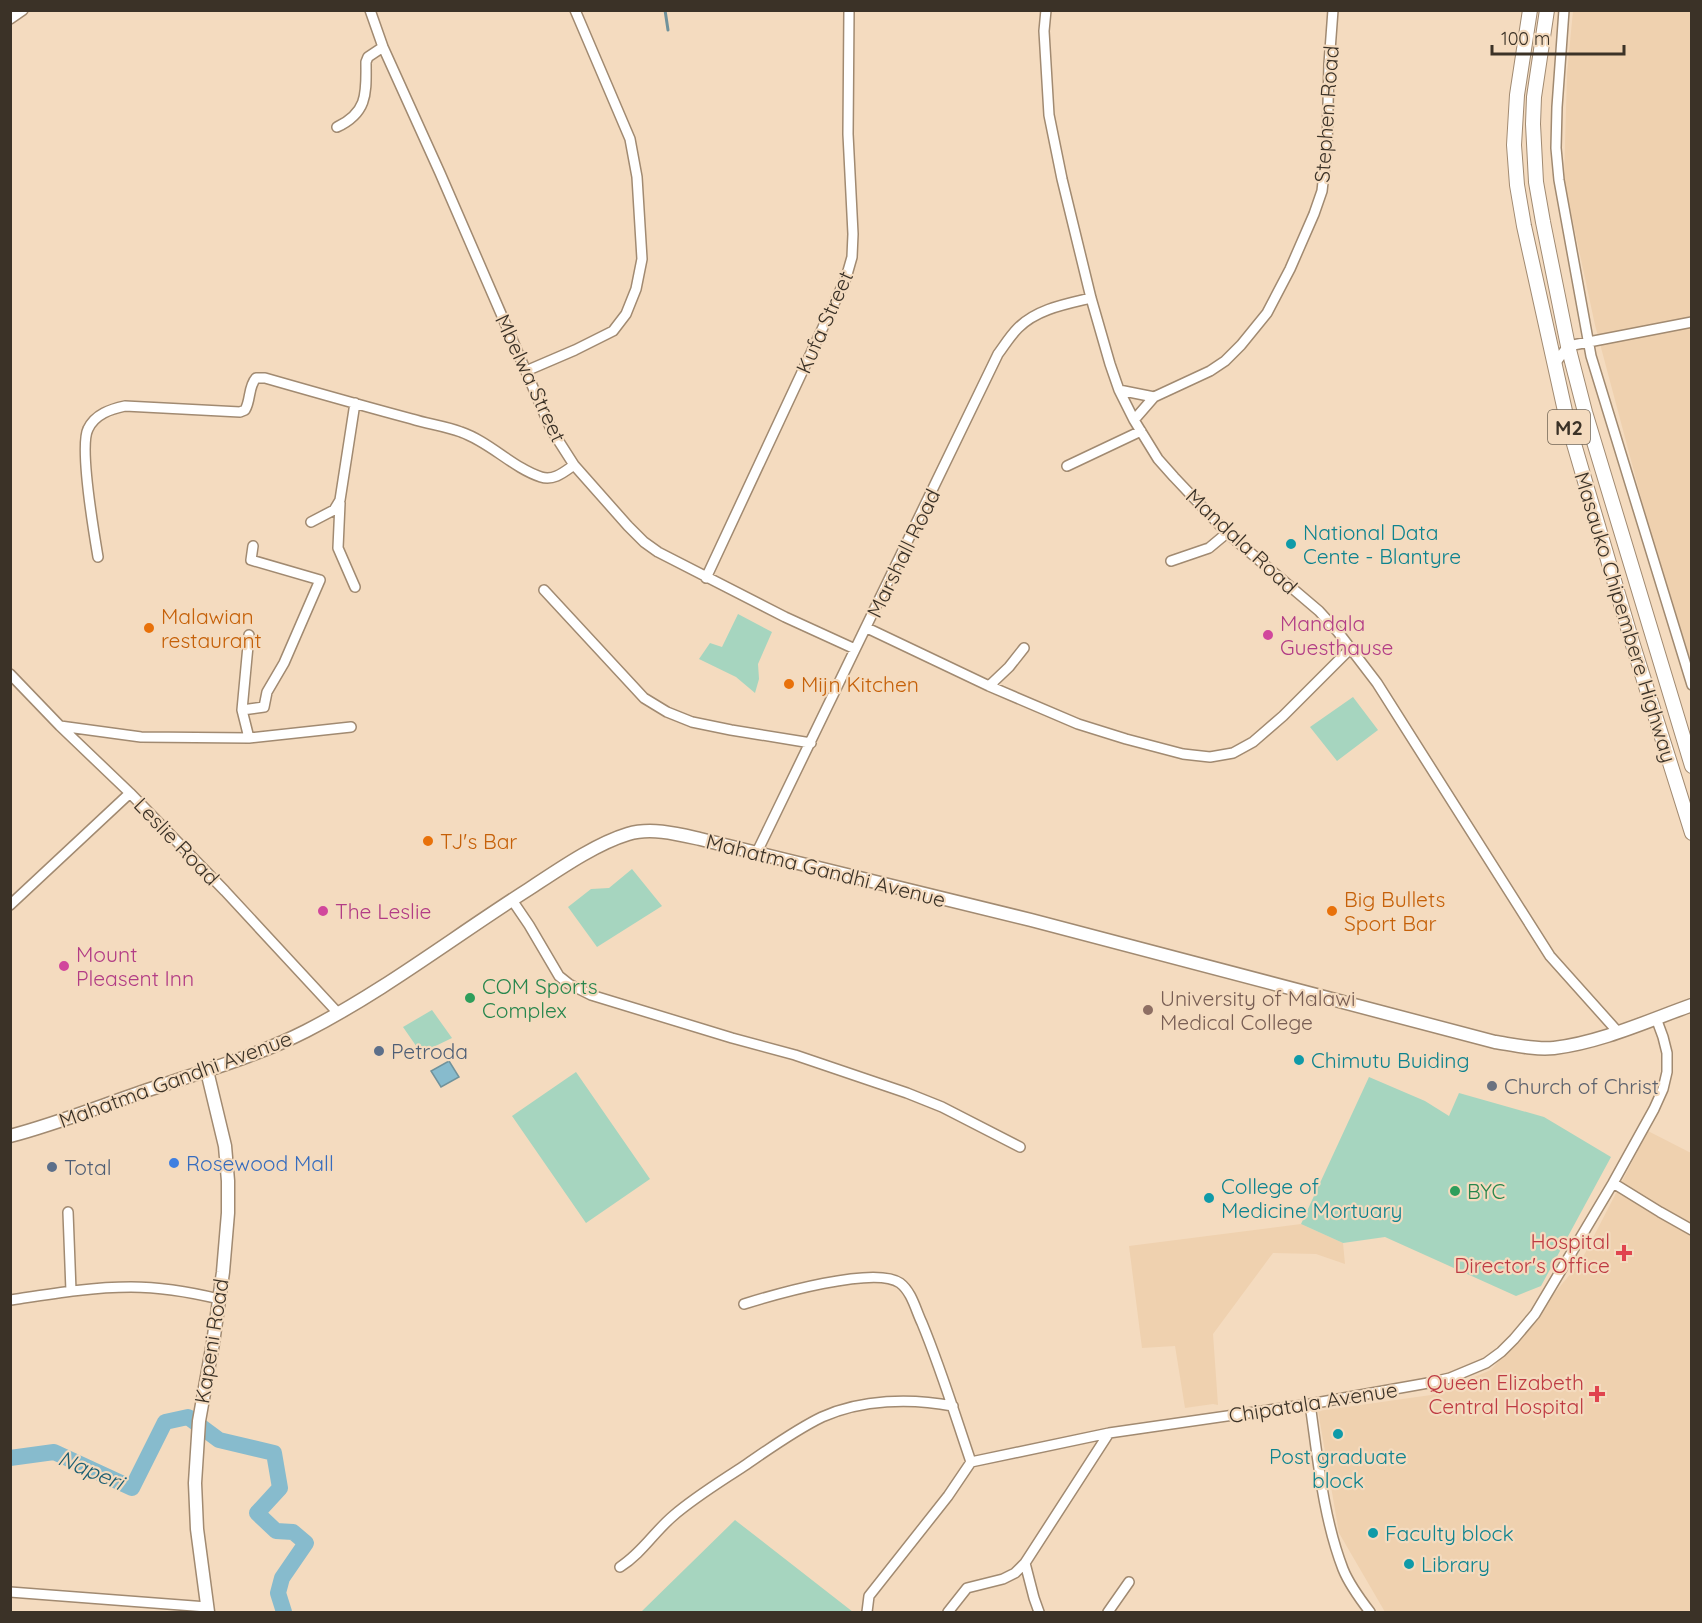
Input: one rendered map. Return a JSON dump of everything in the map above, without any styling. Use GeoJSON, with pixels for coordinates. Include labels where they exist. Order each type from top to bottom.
{"type":"FeatureCollection","features":[{"type":"Feature","properties":{"kind":"highway","name":"Masauko Chipembere Highway"},"geometry":{"type":"LineString","coordinates":[[1530,10],[1517,95],[1514,145],[1517,185],[1524,226],[1567,420],[1692,833]]}},
{"type":"Feature","properties":{"kind":"highway","name":"Masauko Chipembere Highway"},"geometry":{"type":"LineString","coordinates":[[1547,10],[1534,97],[1533,145],[1543,222],[1568,346],[1585,412],[1692,766]]}},
{"type":"Feature","properties":{"kind":"main road","name":"Mahatma Gandhi Avenue"},"geometry":{"type":"LineString","coordinates":[[10,1136],[60,1122],[207,1071],[304,1032],[338,1013],[574,860],[629,833],[646,831],[673,833],[757,852],[1031,920],[1495,1042],[1535,1048],[1554,1048],[1618,1032],[1692,1005]]}},
{"type":"Feature","properties":{"kind":"main road","name":"Kapeni Road"},"geometry":{"type":"LineString","coordinates":[[207,1071],[225,1146],[228,1181],[228,1213],[219,1299],[198,1421],[195,1484],[197,1529],[208,1610]]}},
{"type":"Feature","properties":{"kind":"street"},"geometry":{"type":"LineString","coordinates":[[10,19],[23,10]]}},
{"type":"Feature","properties":{"kind":"street","name":"Mbelwa Street"},"geometry":{"type":"LineString","coordinates":[[370,10],[383,47],[551,429],[574,465],[628,526],[658,552],[706,578],[855,649]]}},
{"type":"Feature","properties":{"kind":"street"},"geometry":{"type":"LineString","coordinates":[[526,371],[613,331],[626,314],[636,289],[642,259],[637,177],[630,139],[575,10]]}},
{"type":"Feature","properties":{"kind":"street","name":"Kufa Street"},"geometry":{"type":"LineString","coordinates":[[706,578],[846,278],[852,257],[848,134],[849,10]]}},
{"type":"Feature","properties":{"kind":"street","name":"Mandala Road"},"geometry":{"type":"LineString","coordinates":[[1046,10],[1044,31],[1049,115],[1062,179],[1091,298],[1119,390],[1134,420],[1158,459],[1227,533],[1319,611],[1351,648],[1377,683],[1550,956],[1618,1032]]}},
{"type":"Feature","properties":{"kind":"street","name":"Stephen Road"},"geometry":{"type":"LineString","coordinates":[[1134,420],[1154,397],[1210,371],[1225,361],[1267,313],[1290,268],[1322,191],[1327,146],[1333,10]]}},
{"type":"Feature","properties":{"kind":"street"},"geometry":{"type":"LineString","coordinates":[[1564,10],[1557,94],[1556,148],[1559,180],[1588,342],[1692,685]]}},
{"type":"Feature","properties":{"kind":"street"},"geometry":{"type":"LineString","coordinates":[[337,127],[356,114],[362,106],[366,95],[366,62],[368,57],[383,47]]}},
{"type":"Feature","properties":{"kind":"street","name":"Marshall Road"},"geometry":{"type":"LineString","coordinates":[[757,852],[998,354],[1018,328],[1032,316],[1091,298]]}},
{"type":"Feature","properties":{"kind":"street"},"geometry":{"type":"LineString","coordinates":[[1554,365],[1568,346],[1692,322]]}},
{"type":"Feature","properties":{"kind":"street"},"geometry":{"type":"LineString","coordinates":[[98,557],[84,442],[87,430],[93,421],[113,408],[126,406],[240,412],[248,405],[252,383],[256,378],[265,378],[461,432],[485,442],[528,472],[543,478],[555,477],[574,465]]}},
{"type":"Feature","properties":{"kind":"street"},"geometry":{"type":"LineString","coordinates":[[1119,390],[1154,397]]}},
{"type":"Feature","properties":{"kind":"street"},"geometry":{"type":"LineString","coordinates":[[355,403],[340,500],[338,548],[355,587]]}},
{"type":"Feature","properties":{"kind":"street"},"geometry":{"type":"LineString","coordinates":[[1067,466],[1141,431]]}},
{"type":"Feature","properties":{"kind":"street"},"geometry":{"type":"LineString","coordinates":[[311,522],[334,510],[340,500]]}},
{"type":"Feature","properties":{"kind":"street"},"geometry":{"type":"LineString","coordinates":[[1171,561],[1209,548],[1227,533]]}},
{"type":"Feature","properties":{"kind":"street"},"geometry":{"type":"LineString","coordinates":[[242,710],[264,707],[267,692],[284,663],[320,580],[251,560],[253,546]]}},
{"type":"Feature","properties":{"kind":"street"},"geometry":{"type":"LineString","coordinates":[[544,590],[644,698],[667,712],[692,722],[811,743]]}},
{"type":"Feature","properties":{"kind":"street"},"geometry":{"type":"LineString","coordinates":[[867,628],[989,686],[1078,724],[1182,754],[1210,758],[1233,753],[1253,742],[1283,716],[1351,648]]}},
{"type":"Feature","properties":{"kind":"street"},"geometry":{"type":"LineString","coordinates":[[249,635],[242,710],[249,738]]}},
{"type":"Feature","properties":{"kind":"street"},"geometry":{"type":"LineString","coordinates":[[989,686],[1009,667],[1024,648]]}},
{"type":"Feature","properties":{"kind":"street","name":"Leslie Road"},"geometry":{"type":"LineString","coordinates":[[10,674],[225,891],[338,1013]]}},
{"type":"Feature","properties":{"kind":"street"},"geometry":{"type":"LineString","coordinates":[[60,726],[141,737],[249,738],[351,727]]}},
{"type":"Feature","properties":{"kind":"street"},"geometry":{"type":"LineString","coordinates":[[10,905],[130,793]]}},
{"type":"Feature","properties":{"kind":"street"},"geometry":{"type":"LineString","coordinates":[[512,900],[559,976],[568,984],[602,998],[795,1055],[907,1093],[942,1107],[1020,1146]]}},
{"type":"Feature","properties":{"kind":"street","name":"Chipatala Avenue"},"geometry":{"type":"LineString","coordinates":[[971,1462],[1109,1433],[1310,1404],[1428,1383],[1450,1378],[1486,1363],[1514,1339],[1535,1314],[1654,1109],[1663,1089],[1667,1072],[1667,1053],[1656,1018]]}},
{"type":"Feature","properties":{"kind":"street"},"geometry":{"type":"LineString","coordinates":[[1613,1183],[1692,1230]]}},
{"type":"Feature","properties":{"kind":"street"},"geometry":{"type":"LineString","coordinates":[[68,1212],[71,1291]]}},
{"type":"Feature","properties":{"kind":"street"},"geometry":{"type":"LineString","coordinates":[[744,1305],[807,1286],[880,1277],[891,1279],[900,1283],[911,1297],[935,1356],[971,1462],[948,1496],[868,1596],[867,1612]]}},
{"type":"Feature","properties":{"kind":"street"},"geometry":{"type":"LineString","coordinates":[[10,1300],[71,1291],[130,1287],[185,1291],[219,1299]]}},
{"type":"Feature","properties":{"kind":"street"},"geometry":{"type":"LineString","coordinates":[[620,1566],[633,1558],[672,1516],[788,1437],[820,1418],[843,1409],[891,1402],[953,1406]]}},
{"type":"Feature","properties":{"kind":"street"},"geometry":{"type":"LineString","coordinates":[[1310,1404],[1323,1490],[1333,1537],[1344,1570],[1359,1598],[1370,1612]]}},
{"type":"Feature","properties":{"kind":"street"},"geometry":{"type":"LineString","coordinates":[[948,1612],[967,1588],[1003,1579],[1015,1573],[1025,1563],[1109,1433]]}},
{"type":"Feature","properties":{"kind":"street"},"geometry":{"type":"LineString","coordinates":[[1025,1563],[1039,1612]]}},
{"type":"Feature","properties":{"kind":"street"},"geometry":{"type":"LineString","coordinates":[[1108,1612],[1129,1582]]}},
{"type":"Feature","properties":{"kind":"street"},"geometry":{"type":"LineString","coordinates":[[10,1592],[208,1610]]}},
{"type":"Feature","properties":{"kind":"shaded area"},"geometry":{"type":"Polygon","coordinates":[[[1573,11],[1691,11],[1691,662],[1648,524],[1595,325],[1564,180],[1567,73],[1573,11]]]}},
{"type":"Feature","properties":{"kind":"shaded area","name":"Queen Elizabeth Central Hospital"},"geometry":{"type":"Polygon","coordinates":[[[1648,1131],[1691,1153],[1691,1612],[1385,1612],[1339,1533],[1318,1411],[1431,1395],[1491,1370],[1581,1261],[1648,1131]]]}},
{"type":"Feature","properties":{"kind":"shaded area"},"geometry":{"type":"Polygon","coordinates":[[[1301,1224],[1343,1243],[1345,1264],[1316,1254],[1273,1253],[1213,1334],[1218,1405],[1185,1408],[1175,1346],[1142,1348],[1129,1246],[1301,1224]]]}},
{"type":"Feature","properties":{"kind":"green space"},"geometry":{"type":"Polygon","coordinates":[[[738,614],[772,632],[758,664],[759,679],[755,693],[736,677],[699,659],[710,643],[722,647],[738,614]]]}},
{"type":"Feature","properties":{"kind":"green space"},"geometry":{"type":"Polygon","coordinates":[[[1353,697],[1378,730],[1337,761],[1310,727],[1353,697]]]}},
{"type":"Feature","properties":{"kind":"green space"},"geometry":{"type":"Polygon","coordinates":[[[632,869],[662,906],[597,947],[568,907],[591,889],[609,888],[632,869]]]}},
{"type":"Feature","properties":{"kind":"green space"},"geometry":{"type":"Polygon","coordinates":[[[432,1010],[452,1038],[421,1053],[403,1027],[432,1010]]]}},
{"type":"Feature","properties":{"kind":"green space"},"geometry":{"type":"Polygon","coordinates":[[[576,1072],[650,1179],[586,1223],[512,1116],[576,1072]]]}},
{"type":"Feature","properties":{"kind":"green space","name":"BYC"},"geometry":{"type":"Polygon","coordinates":[[[1369,1077],[1425,1101],[1449,1116],[1459,1093],[1544,1117],[1611,1157],[1541,1286],[1516,1296],[1385,1237],[1343,1243],[1301,1224],[1369,1077]]]}},
{"type":"Feature","properties":{"kind":"green space"},"geometry":{"type":"Polygon","coordinates":[[[735,1520],[853,1612],[641,1612],[735,1520]]]}},
{"type":"Feature","properties":{"kind":"water"},"geometry":{"type":"Polygon","coordinates":[[[449,1061],[459,1077],[441,1087],[431,1071],[449,1061]]]}},
{"type":"Feature","properties":{"kind":"waterway"},"geometry":{"type":"LineString","coordinates":[[665,10],[668,30]]}},
{"type":"Feature","properties":{"kind":"waterway","name":"Naperi"},"geometry":{"type":"LineString","coordinates":[[10,1458],[54,1452],[132,1488],[165,1422],[188,1417],[219,1440],[274,1453],[280,1488],[257,1513],[276,1531],[293,1532],[306,1543],[282,1578],[278,1593],[284,1612]]}},
{"type":"Feature","properties":{"kind":"place","name":"National Data Cente - Blantyre"},"geometry":{"type":"Point","coordinates":[1291,544]}},
{"type":"Feature","properties":{"kind":"place","name":"Malawian restaurant"},"geometry":{"type":"Point","coordinates":[149,628]}},
{"type":"Feature","properties":{"kind":"place","name":"Mandala Guesthause"},"geometry":{"type":"Point","coordinates":[1268,635]}},
{"type":"Feature","properties":{"kind":"place","name":"Mijn Kitchen"},"geometry":{"type":"Point","coordinates":[789,684]}},
{"type":"Feature","properties":{"kind":"place","name":"TJ's Bar"},"geometry":{"type":"Point","coordinates":[428,841]}},
{"type":"Feature","properties":{"kind":"place","name":"The Leslie"},"geometry":{"type":"Point","coordinates":[323,911]}},
{"type":"Feature","properties":{"kind":"place","name":"Big Bullets Sport Bar"},"geometry":{"type":"Point","coordinates":[1332,911]}},
{"type":"Feature","properties":{"kind":"place","name":"Mount Pleasent Inn"},"geometry":{"type":"Point","coordinates":[64,966]}},
{"type":"Feature","properties":{"kind":"place","name":"COM Sports Complex"},"geometry":{"type":"Point","coordinates":[470,998]}},
{"type":"Feature","properties":{"kind":"place","name":"University of Malawi Medical College"},"geometry":{"type":"Point","coordinates":[1148,1010]}},
{"type":"Feature","properties":{"kind":"place","name":"Petroda"},"geometry":{"type":"Point","coordinates":[379,1051]}},
{"type":"Feature","properties":{"kind":"place","name":"Chimutu Buiding"},"geometry":{"type":"Point","coordinates":[1299,1060]}},
{"type":"Feature","properties":{"kind":"place","name":"Church of Christ"},"geometry":{"type":"Point","coordinates":[1492,1086]}},
{"type":"Feature","properties":{"kind":"place","name":"Rosewood Mall"},"geometry":{"type":"Point","coordinates":[174,1163]}},
{"type":"Feature","properties":{"kind":"place","name":"Total"},"geometry":{"type":"Point","coordinates":[52,1167]}},
{"type":"Feature","properties":{"kind":"place","name":"BYC"},"geometry":{"type":"Point","coordinates":[1455,1191]}},
{"type":"Feature","properties":{"kind":"place","name":"College of Medicine Mortuary"},"geometry":{"type":"Point","coordinates":[1209,1198]}},
{"type":"Feature","properties":{"kind":"place","name":"Hospital Director's Office"},"geometry":{"type":"Point","coordinates":[1624,1253]}},
{"type":"Feature","properties":{"kind":"place","name":"Queen Elizabeth Central Hospital"},"geometry":{"type":"Point","coordinates":[1597,1394]}},
{"type":"Feature","properties":{"kind":"place","name":"Post graduate block"},"geometry":{"type":"Point","coordinates":[1338,1434]}},
{"type":"Feature","properties":{"kind":"place","name":"Faculty block"},"geometry":{"type":"Point","coordinates":[1373,1533]}},
{"type":"Feature","properties":{"kind":"place","name":"Library"},"geometry":{"type":"Point","coordinates":[1409,1564]}}]}
